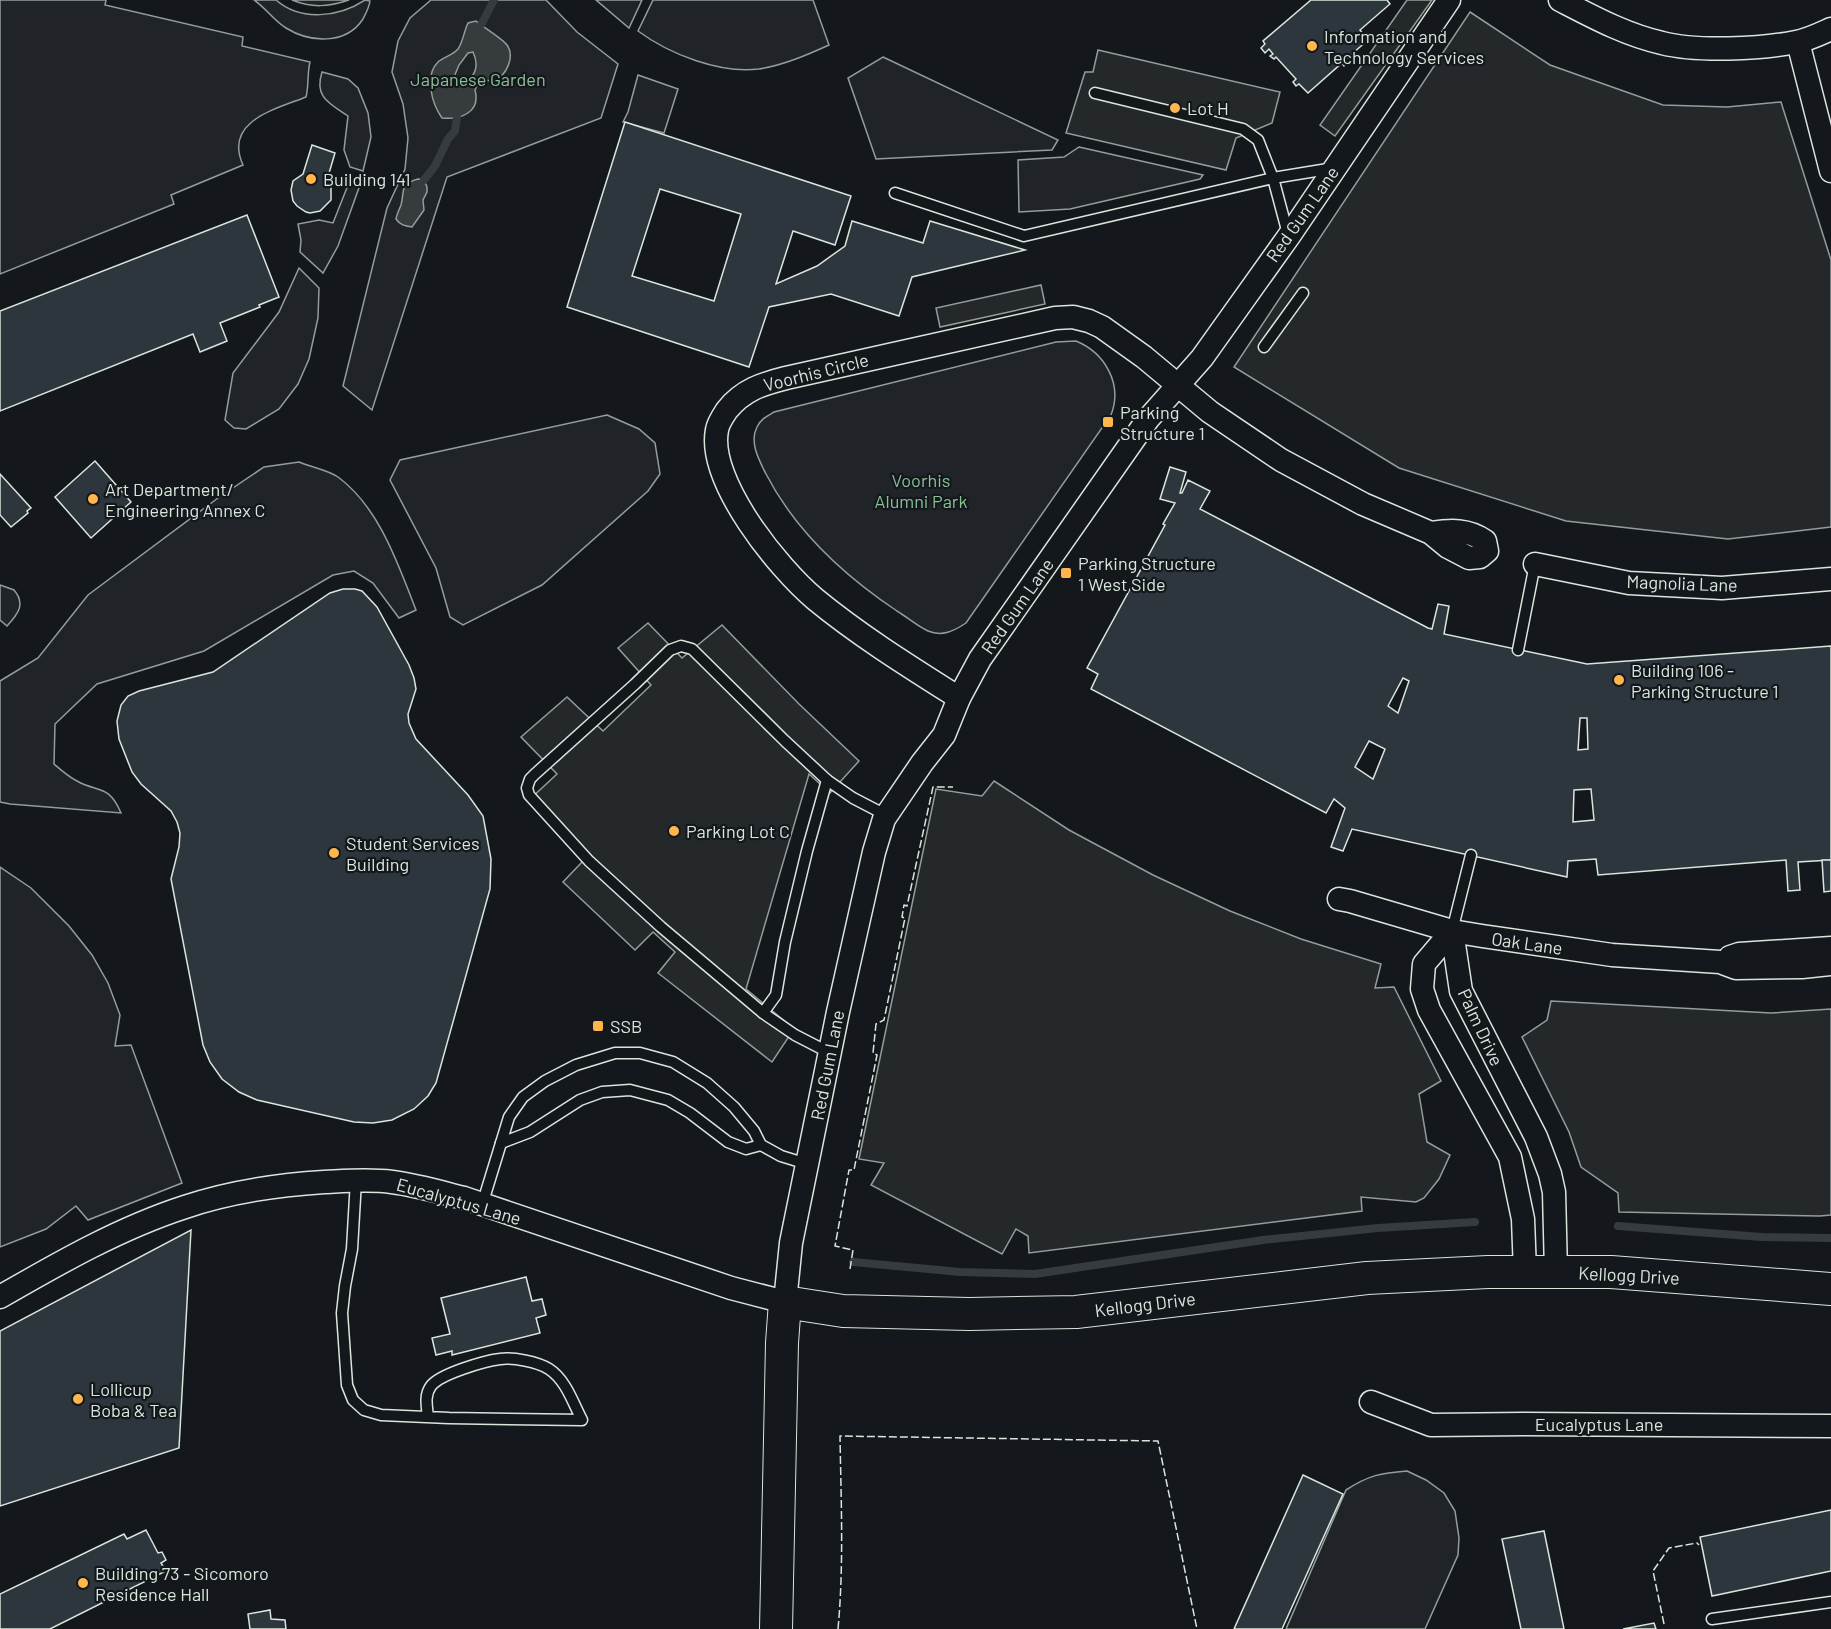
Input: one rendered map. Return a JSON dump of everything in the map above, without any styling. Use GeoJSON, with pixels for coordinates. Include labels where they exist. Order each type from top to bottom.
{"type":"FeatureCollection","features":[{"type":"Feature","properties":{"kind":"street","name":"Red Gum Lane"},"geometry":{"type":"LineString","coordinates":[[785,1302],[791,1243],[807,1164],[863,895],[885,819],[922,763],[944,735],[958,698],[980,659],[1148,419],[1202,358],[1289,236],[1449,0]]}},
{"type":"Feature","properties":{"kind":"street"},"geometry":{"type":"LineString","coordinates":[[1560,0],[1607,25],[1663,44],[1696,48],[1798,42],[1831,29]]}},
{"type":"Feature","properties":{"kind":"street"},"geometry":{"type":"LineString","coordinates":[[1798,42],[1831,171]]}},
{"type":"Feature","properties":{"kind":"street","name":"Voorhis Circle"},"geometry":{"type":"LineString","coordinates":[[958,698],[878,645],[815,599],[769,552],[734,496],[722,468],[717,446],[717,430],[722,417],[739,396],[763,384],[1055,318],[1072,317],[1102,327],[1144,357],[1177,386]]}},
{"type":"Feature","properties":{"kind":"street"},"geometry":{"type":"LineString","coordinates":[[1177,386],[1210,412],[1281,460],[1363,504],[1431,533]]}},
{"type":"Feature","properties":{"kind":"street","name":"Magnolia Lane"},"geometry":{"type":"LineString","coordinates":[[1535,564],[1629,583],[1722,588],[1831,579]]}},
{"type":"Feature","properties":{"kind":"street","name":"Oak Lane"},"geometry":{"type":"LineString","coordinates":[[1339,899],[1452,931],[1612,955],[1720,962],[1736,968],[1802,968],[1831,964]]}},
{"type":"Feature","properties":{"kind":"street","name":"Palm Drive"},"geometry":{"type":"LineString","coordinates":[[1452,931],[1461,991],[1536,1137],[1550,1174],[1554,1192],[1540,1272]]}},
{"type":"Feature","properties":{"kind":"street","name":"Palm Drive"},"geometry":{"type":"LineString","coordinates":[[1452,931],[1424,964],[1422,989],[1429,1010],[1510,1157],[1523,1220],[1540,1272]]}},
{"type":"Feature","properties":{"kind":"street","name":"Oak Lane"},"geometry":{"type":"LineString","coordinates":[[1720,962],[1739,954],[1831,948]]}},
{"type":"Feature","properties":{"kind":"street","name":"Eucalyptus Lane"},"geometry":{"type":"LineString","coordinates":[[0,1297],[123,1231],[186,1206],[252,1190],[305,1183],[356,1180],[401,1184],[431,1190],[731,1288],[785,1302]]}},
{"type":"Feature","properties":{"kind":"street","name":"Kellogg Drive"},"geometry":{"type":"LineString","coordinates":[[785,1302],[843,1311],[969,1314],[1076,1312],[1367,1278],[1488,1272],[1611,1272],[1831,1289]]}},
{"type":"Feature","properties":{"kind":"street"},"geometry":{"type":"LineString","coordinates":[[776,1629],[782,1343],[785,1302]]}},
{"type":"Feature","properties":{"kind":"street","name":"Eucalyptus Lane"},"geometry":{"type":"LineString","coordinates":[[1371,1402],[1431,1425],[1831,1426]]}},
{"type":"Feature","properties":{"kind":"lane"},"geometry":{"type":"LineString","coordinates":[[1095,93],[1243,129],[1258,140],[1273,178],[1289,236]]}},
{"type":"Feature","properties":{"kind":"lane"},"geometry":{"type":"LineString","coordinates":[[895,193],[1024,236],[1273,178],[1334,168]]}},
{"type":"Feature","properties":{"kind":"lane"},"geometry":{"type":"LineString","coordinates":[[1264,346],[1303,293]]}},
{"type":"Feature","properties":{"kind":"lane"},"geometry":{"type":"LineString","coordinates":[[1518,650],[1535,564]]}},
{"type":"Feature","properties":{"kind":"lane"},"geometry":{"type":"LineString","coordinates":[[830,1053],[795,1035],[764,1013],[661,927],[589,861],[530,795],[527,788],[530,779],[535,774],[670,650],[681,646],[692,649],[827,780],[853,798],[878,811],[885,819]]}},
{"type":"Feature","properties":{"kind":"lane"},"geometry":{"type":"LineString","coordinates":[[764,1013],[776,995],[785,942],[827,780]]}},
{"type":"Feature","properties":{"kind":"lane"},"geometry":{"type":"LineString","coordinates":[[1452,931],[1471,855]]}},
{"type":"Feature","properties":{"kind":"lane"},"geometry":{"type":"LineString","coordinates":[[482,1205],[509,1117],[524,1097],[545,1081],[576,1065],[615,1053],[640,1053],[673,1062],[707,1083],[734,1107],[754,1131],[761,1145],[781,1156],[807,1164]]}},
{"type":"Feature","properties":{"kind":"lane"},"geometry":{"type":"LineString","coordinates":[[501,1143],[530,1132],[580,1100],[602,1092],[630,1090],[668,1100],[690,1113],[728,1142],[746,1149],[761,1145]]}},
{"type":"Feature","properties":{"kind":"lane"},"geometry":{"type":"LineString","coordinates":[[356,1180],[352,1249],[342,1313],[347,1385],[353,1400],[364,1410],[381,1415],[449,1418],[582,1420],[560,1379],[549,1369],[536,1363],[500,1359],[447,1374],[431,1385],[426,1395],[428,1417]]}},
{"type":"Feature","properties":{"kind":"lane"},"geometry":{"type":"LineString","coordinates":[[1712,1619],[1831,1602]]}},
{"type":"Feature","properties":{"kind":"green space"},"geometry":{"type":"Polygon","coordinates":[[[0,0],[106,0],[105,5],[243,37],[242,46],[310,62],[306,97],[268,112],[246,127],[240,138],[239,150],[243,165],[171,195],[174,204],[0,274],[0,0]]]}},
{"type":"Feature","properties":{"kind":"green space"},"geometry":{"type":"Polygon","coordinates":[[[254,0],[276,0],[297,12],[320,15],[344,10],[365,0],[370,1],[363,19],[356,27],[337,37],[316,39],[286,28],[254,0]]]}},
{"type":"Feature","properties":{"kind":"green space"},"geometry":{"type":"Polygon","coordinates":[[[292,0],[349,0],[320,6],[292,0]]]}},
{"type":"Feature","properties":{"kind":"green space","name":"Japanese Garden"},"geometry":{"type":"Polygon","coordinates":[[[431,0],[546,0],[577,32],[618,64],[601,118],[447,177],[372,410],[343,386],[387,208],[405,169],[408,138],[403,104],[392,72],[398,41],[410,18],[431,0]]]}},
{"type":"Feature","properties":{"kind":"green space"},"geometry":{"type":"Polygon","coordinates":[[[596,0],[642,0],[629,28],[596,0]]]}},
{"type":"Feature","properties":{"kind":"green space"},"geometry":{"type":"Polygon","coordinates":[[[653,0],[813,0],[829,45],[804,56],[759,69],[744,70],[712,65],[664,47],[638,31],[653,0]]]}},
{"type":"Feature","properties":{"kind":"green space"},"geometry":{"type":"Polygon","coordinates":[[[883,57],[1058,140],[1052,150],[876,159],[848,78],[883,57]]]}},
{"type":"Feature","properties":{"kind":"green space"},"geometry":{"type":"Polygon","coordinates":[[[322,72],[348,79],[358,88],[368,113],[371,137],[363,171],[350,167],[344,150],[348,116],[329,103],[322,93],[320,81],[322,72]]]}},
{"type":"Feature","properties":{"kind":"green space"},"geometry":{"type":"Polygon","coordinates":[[[638,75],[678,89],[664,133],[623,122],[638,75]]]}},
{"type":"Feature","properties":{"kind":"green space"},"geometry":{"type":"Polygon","coordinates":[[[1079,147],[1203,175],[1200,179],[1070,209],[1019,212],[1018,160],[1064,157],[1079,147]]]}},
{"type":"Feature","properties":{"kind":"green space"},"geometry":{"type":"Polygon","coordinates":[[[350,180],[360,185],[338,246],[323,273],[300,252],[301,240],[298,224],[319,220],[333,223],[350,180]]]}},
{"type":"Feature","properties":{"kind":"green space"},"geometry":{"type":"Polygon","coordinates":[[[299,268],[319,288],[318,318],[309,359],[298,384],[279,409],[246,429],[234,428],[225,420],[233,373],[279,312],[299,268]]]}},
{"type":"Feature","properties":{"kind":"green space","name":"Voorhis Alumni Park"},"geometry":{"type":"Polygon","coordinates":[[[1076,341],[1095,353],[1109,371],[1115,392],[1111,415],[966,623],[952,631],[933,633],[924,629],[858,583],[822,551],[778,495],[758,457],[754,445],[757,427],[774,412],[1056,342],[1076,341]]]}},
{"type":"Feature","properties":{"kind":"green space"},"geometry":{"type":"Polygon","coordinates":[[[607,415],[639,429],[655,443],[660,474],[648,491],[542,585],[463,625],[450,617],[436,568],[390,480],[400,460],[607,415]]]}},
{"type":"Feature","properties":{"kind":"green space"},"geometry":{"type":"Polygon","coordinates":[[[299,462],[338,477],[365,504],[386,538],[416,610],[399,618],[373,583],[354,571],[333,575],[204,651],[97,684],[55,724],[54,764],[84,785],[107,793],[117,804],[121,813],[0,802],[0,681],[38,658],[88,595],[218,498],[264,467],[299,462]]]}},
{"type":"Feature","properties":{"kind":"green space"},"geometry":{"type":"Polygon","coordinates":[[[0,585],[14,590],[20,600],[17,613],[7,626],[0,620],[0,585]]]}},
{"type":"Feature","properties":{"kind":"green space"},"geometry":{"type":"Polygon","coordinates":[[[0,867],[31,888],[69,926],[92,955],[108,983],[120,1015],[115,1046],[131,1045],[182,1183],[88,1220],[76,1206],[46,1229],[0,1247],[0,867]]]}},
{"type":"Feature","properties":{"kind":"green space"},"geometry":{"type":"Polygon","coordinates":[[[1407,1471],[1426,1480],[1444,1493],[1455,1511],[1459,1538],[1458,1555],[1425,1629],[1286,1629],[1346,1490],[1375,1476],[1407,1471]]]}},
{"type":"Feature","properties":{"kind":"shaded area"},"geometry":{"type":"Polygon","coordinates":[[[1407,0],[1432,0],[1335,136],[1320,125],[1407,0]]]}},
{"type":"Feature","properties":{"kind":"shaded area"},"geometry":{"type":"Polygon","coordinates":[[[1470,12],[1550,65],[1663,105],[1727,107],[1781,102],[1831,260],[1831,527],[1728,539],[1566,521],[1399,468],[1234,367],[1470,12]]]}},
{"type":"Feature","properties":{"kind":"shaded area"},"geometry":{"type":"Polygon","coordinates":[[[476,21],[505,42],[509,49],[510,60],[506,70],[499,78],[480,80],[475,90],[475,104],[468,113],[456,118],[442,118],[433,98],[431,75],[438,62],[458,49],[468,23],[476,21]],[[473,52],[468,53],[459,65],[454,77],[458,79],[459,85],[475,72],[473,52]]]}},
{"type":"Feature","properties":{"kind":"shaded area","name":"Lot H"},"geometry":{"type":"Polygon","coordinates":[[[1098,50],[1280,92],[1272,123],[1236,138],[1226,170],[1066,133],[1085,72],[1093,72],[1098,50]]]}},
{"type":"Feature","properties":{"kind":"shaded area"},"geometry":{"type":"Polygon","coordinates":[[[418,179],[424,180],[427,187],[423,200],[424,210],[412,227],[405,226],[396,219],[404,188],[408,183],[418,179]]]}},
{"type":"Feature","properties":{"kind":"shaded area"},"geometry":{"type":"Polygon","coordinates":[[[1041,285],[1045,304],[940,327],[936,308],[1041,285]]]}},
{"type":"Feature","properties":{"kind":"shaded area","name":"Parking Lot C"},"geometry":{"type":"Polygon","coordinates":[[[648,623],[682,658],[722,625],[799,704],[859,761],[830,793],[809,774],[746,989],[794,1029],[772,1062],[658,973],[675,952],[653,932],[635,950],[563,882],[583,861],[529,800],[557,774],[521,737],[567,697],[603,731],[651,685],[618,648],[648,623]]]}},
{"type":"Feature","properties":{"kind":"shaded area"},"geometry":{"type":"Polygon","coordinates":[[[994,781],[1069,830],[1153,875],[1230,911],[1301,939],[1381,964],[1375,988],[1394,987],[1441,1081],[1419,1094],[1427,1142],[1450,1155],[1439,1179],[1424,1198],[1416,1202],[1361,1197],[1362,1211],[1029,1253],[1028,1236],[1016,1229],[1002,1254],[871,1185],[884,1163],[859,1159],[936,789],[982,796],[994,781]]]}},
{"type":"Feature","properties":{"kind":"shaded area"},"geometry":{"type":"Polygon","coordinates":[[[1551,1001],[1771,1013],[1831,1009],[1831,1215],[1619,1212],[1618,1193],[1581,1167],[1569,1132],[1522,1037],[1547,1020],[1551,1001]]]}},
{"type":"Feature","properties":{"kind":"building","name":"Information and Technology Services"},"geometry":{"type":"Polygon","coordinates":[[[1311,0],[1387,0],[1390,4],[1360,30],[1368,40],[1345,60],[1348,63],[1344,66],[1342,63],[1308,93],[1299,84],[1296,86],[1293,82],[1296,79],[1276,57],[1274,59],[1270,56],[1273,54],[1269,49],[1265,53],[1261,48],[1265,44],[1263,41],[1311,0]]]}},
{"type":"Feature","properties":{"kind":"building"},"geometry":{"type":"Polygon","coordinates":[[[625,122],[851,196],[835,245],[793,231],[776,284],[817,266],[845,246],[852,221],[923,243],[930,221],[1025,250],[912,277],[899,316],[831,294],[769,307],[749,367],[567,307],[625,122]],[[660,189],[632,276],[714,301],[741,214],[660,189]]]}},
{"type":"Feature","properties":{"kind":"building","name":"Building 141"},"geometry":{"type":"Polygon","coordinates":[[[312,145],[335,153],[327,180],[331,187],[331,200],[320,211],[310,213],[297,206],[293,201],[291,190],[293,181],[303,174],[312,145]]]}},
{"type":"Feature","properties":{"kind":"building"},"geometry":{"type":"Polygon","coordinates":[[[247,215],[279,297],[220,323],[227,341],[200,352],[193,334],[0,411],[0,311],[247,215]]]}},
{"type":"Feature","properties":{"kind":"building","name":"Art Department/ Engineering Annex C"},"geometry":{"type":"Polygon","coordinates":[[[95,461],[131,502],[91,538],[55,497],[95,461]]]}},
{"type":"Feature","properties":{"kind":"building","name":"Building 106 - Parking Structure 1"},"geometry":{"type":"Polygon","coordinates":[[[1170,467],[1186,472],[1180,493],[1188,480],[1210,491],[1200,509],[1428,628],[1432,629],[1438,604],[1449,606],[1444,634],[1587,664],[1831,646],[1831,860],[1798,862],[1800,890],[1788,891],[1786,860],[1598,875],[1596,859],[1568,861],[1567,877],[1352,829],[1343,851],[1331,847],[1345,808],[1334,799],[1326,813],[1091,689],[1098,674],[1087,668],[1175,503],[1160,499],[1170,467]],[[1403,678],[1388,706],[1398,713],[1409,681],[1403,678]],[[1580,718],[1578,750],[1588,749],[1587,718],[1580,718]],[[1369,741],[1355,767],[1373,779],[1385,749],[1369,741]],[[1591,789],[1574,790],[1573,822],[1594,820],[1591,789]]]}},
{"type":"Feature","properties":{"kind":"building"},"geometry":{"type":"Polygon","coordinates":[[[0,474],[31,508],[11,527],[0,515],[0,474]]]}},
{"type":"Feature","properties":{"kind":"building","name":"Student Services Building"},"geometry":{"type":"Polygon","coordinates":[[[343,589],[362,591],[377,607],[409,665],[416,689],[408,714],[409,723],[416,739],[468,795],[483,816],[491,859],[490,889],[436,1083],[428,1096],[414,1109],[392,1120],[373,1123],[354,1122],[257,1100],[239,1092],[222,1079],[210,1062],[203,1045],[171,879],[179,847],[180,833],[177,822],[171,811],[141,784],[132,772],[119,739],[117,721],[121,705],[128,696],[139,691],[213,672],[330,593],[343,589]]]}},
{"type":"Feature","properties":{"kind":"building"},"geometry":{"type":"Polygon","coordinates":[[[1822,860],[1831,860],[1831,891],[1824,892],[1822,860]]]}},
{"type":"Feature","properties":{"kind":"building"},"geometry":{"type":"Polygon","coordinates":[[[191,1230],[179,1448],[0,1506],[0,1331],[191,1230]]]}},
{"type":"Feature","properties":{"kind":"building"},"geometry":{"type":"Polygon","coordinates":[[[526,1277],[532,1301],[542,1299],[546,1315],[536,1318],[540,1333],[452,1355],[452,1351],[436,1355],[432,1338],[450,1334],[441,1298],[526,1277]]]}},
{"type":"Feature","properties":{"kind":"building"},"geometry":{"type":"Polygon","coordinates":[[[1303,1475],[1343,1494],[1282,1629],[1234,1629],[1303,1475]]]}},
{"type":"Feature","properties":{"kind":"building"},"geometry":{"type":"Polygon","coordinates":[[[1831,1510],[1831,1571],[1712,1596],[1700,1537],[1831,1510]]]}},
{"type":"Feature","properties":{"kind":"building","name":"Building 73 - Sicomoro Residence Hall"},"geometry":{"type":"Polygon","coordinates":[[[146,1530],[158,1553],[162,1552],[166,1560],[161,1563],[166,1571],[50,1629],[0,1629],[0,1594],[124,1534],[127,1539],[146,1530]]]}},
{"type":"Feature","properties":{"kind":"building"},"geometry":{"type":"Polygon","coordinates":[[[1544,1531],[1564,1629],[1521,1629],[1502,1539],[1544,1531]]]}},
{"type":"Feature","properties":{"kind":"building"},"geometry":{"type":"Polygon","coordinates":[[[270,1610],[271,1619],[285,1620],[286,1629],[250,1629],[248,1614],[270,1610]]]}},
{"type":"Feature","properties":{"kind":"building"},"geometry":{"type":"Polygon","coordinates":[[[1654,1623],[1656,1629],[1623,1629],[1654,1623]]]}},
{"type":"Feature","properties":{"kind":"waterway"},"geometry":{"type":"LineString","coordinates":[[481,25],[494,0]]}},
{"type":"Feature","properties":{"kind":"waterway"},"geometry":{"type":"LineString","coordinates":[[424,180],[435,166],[448,139],[455,131],[457,118]]}},
{"type":"Feature","properties":{"kind":"waterway"},"geometry":{"type":"LineString","coordinates":[[853,1262],[960,1272],[1035,1274],[1263,1240],[1378,1228],[1475,1222]]}},
{"type":"Feature","properties":{"kind":"waterway"},"geometry":{"type":"LineString","coordinates":[[1618,1226],[1762,1237],[1831,1238]]}},
{"type":"Feature","properties":{"kind":"fence"},"geometry":{"type":"LineString","coordinates":[[850,1269],[853,1250],[835,1246],[849,1170],[854,1170],[877,1055],[873,1053],[876,1024],[884,1020],[905,918],[902,917],[904,905],[907,906],[933,787],[953,787]]}},
{"type":"Feature","properties":{"kind":"fence"},"geometry":{"type":"LineString","coordinates":[[838,1629],[842,1557],[840,1436],[1158,1441],[1197,1629]]}},
{"type":"Feature","properties":{"kind":"fence"},"geometry":{"type":"LineString","coordinates":[[1664,1624],[1653,1571],[1669,1548],[1697,1543],[1699,1545]]}},
{"type":"Feature","properties":{"kind":"place","name":"Information and Technology Services"},"geometry":{"type":"Point","coordinates":[1312,46]}},
{"type":"Feature","properties":{"kind":"place","name":"Lot H"},"geometry":{"type":"Point","coordinates":[1175,108]}},
{"type":"Feature","properties":{"kind":"place","name":"Building 141"},"geometry":{"type":"Point","coordinates":[311,179]}},
{"type":"Feature","properties":{"kind":"place","name":"Parking Structure 1"},"geometry":{"type":"Point","coordinates":[1108,422]}},
{"type":"Feature","properties":{"kind":"place","name":"Art Department/ Engineering Annex C"},"geometry":{"type":"Point","coordinates":[93,499]}},
{"type":"Feature","properties":{"kind":"place","name":"Parking Structure 1 West Side"},"geometry":{"type":"Point","coordinates":[1066,573]}},
{"type":"Feature","properties":{"kind":"place","name":"Building 106 - Parking Structure 1"},"geometry":{"type":"Point","coordinates":[1619,680]}},
{"type":"Feature","properties":{"kind":"place","name":"Parking Lot C"},"geometry":{"type":"Point","coordinates":[674,831]}},
{"type":"Feature","properties":{"kind":"place","name":"Student Services Building"},"geometry":{"type":"Point","coordinates":[334,853]}},
{"type":"Feature","properties":{"kind":"place","name":"SSB"},"geometry":{"type":"Point","coordinates":[598,1026]}},
{"type":"Feature","properties":{"kind":"place","name":"Lollicup Boba & Tea"},"geometry":{"type":"Point","coordinates":[78,1399]}},
{"type":"Feature","properties":{"kind":"place","name":"Building 73 - Sicomoro Residence Hall"},"geometry":{"type":"Point","coordinates":[83,1583]}}]}
